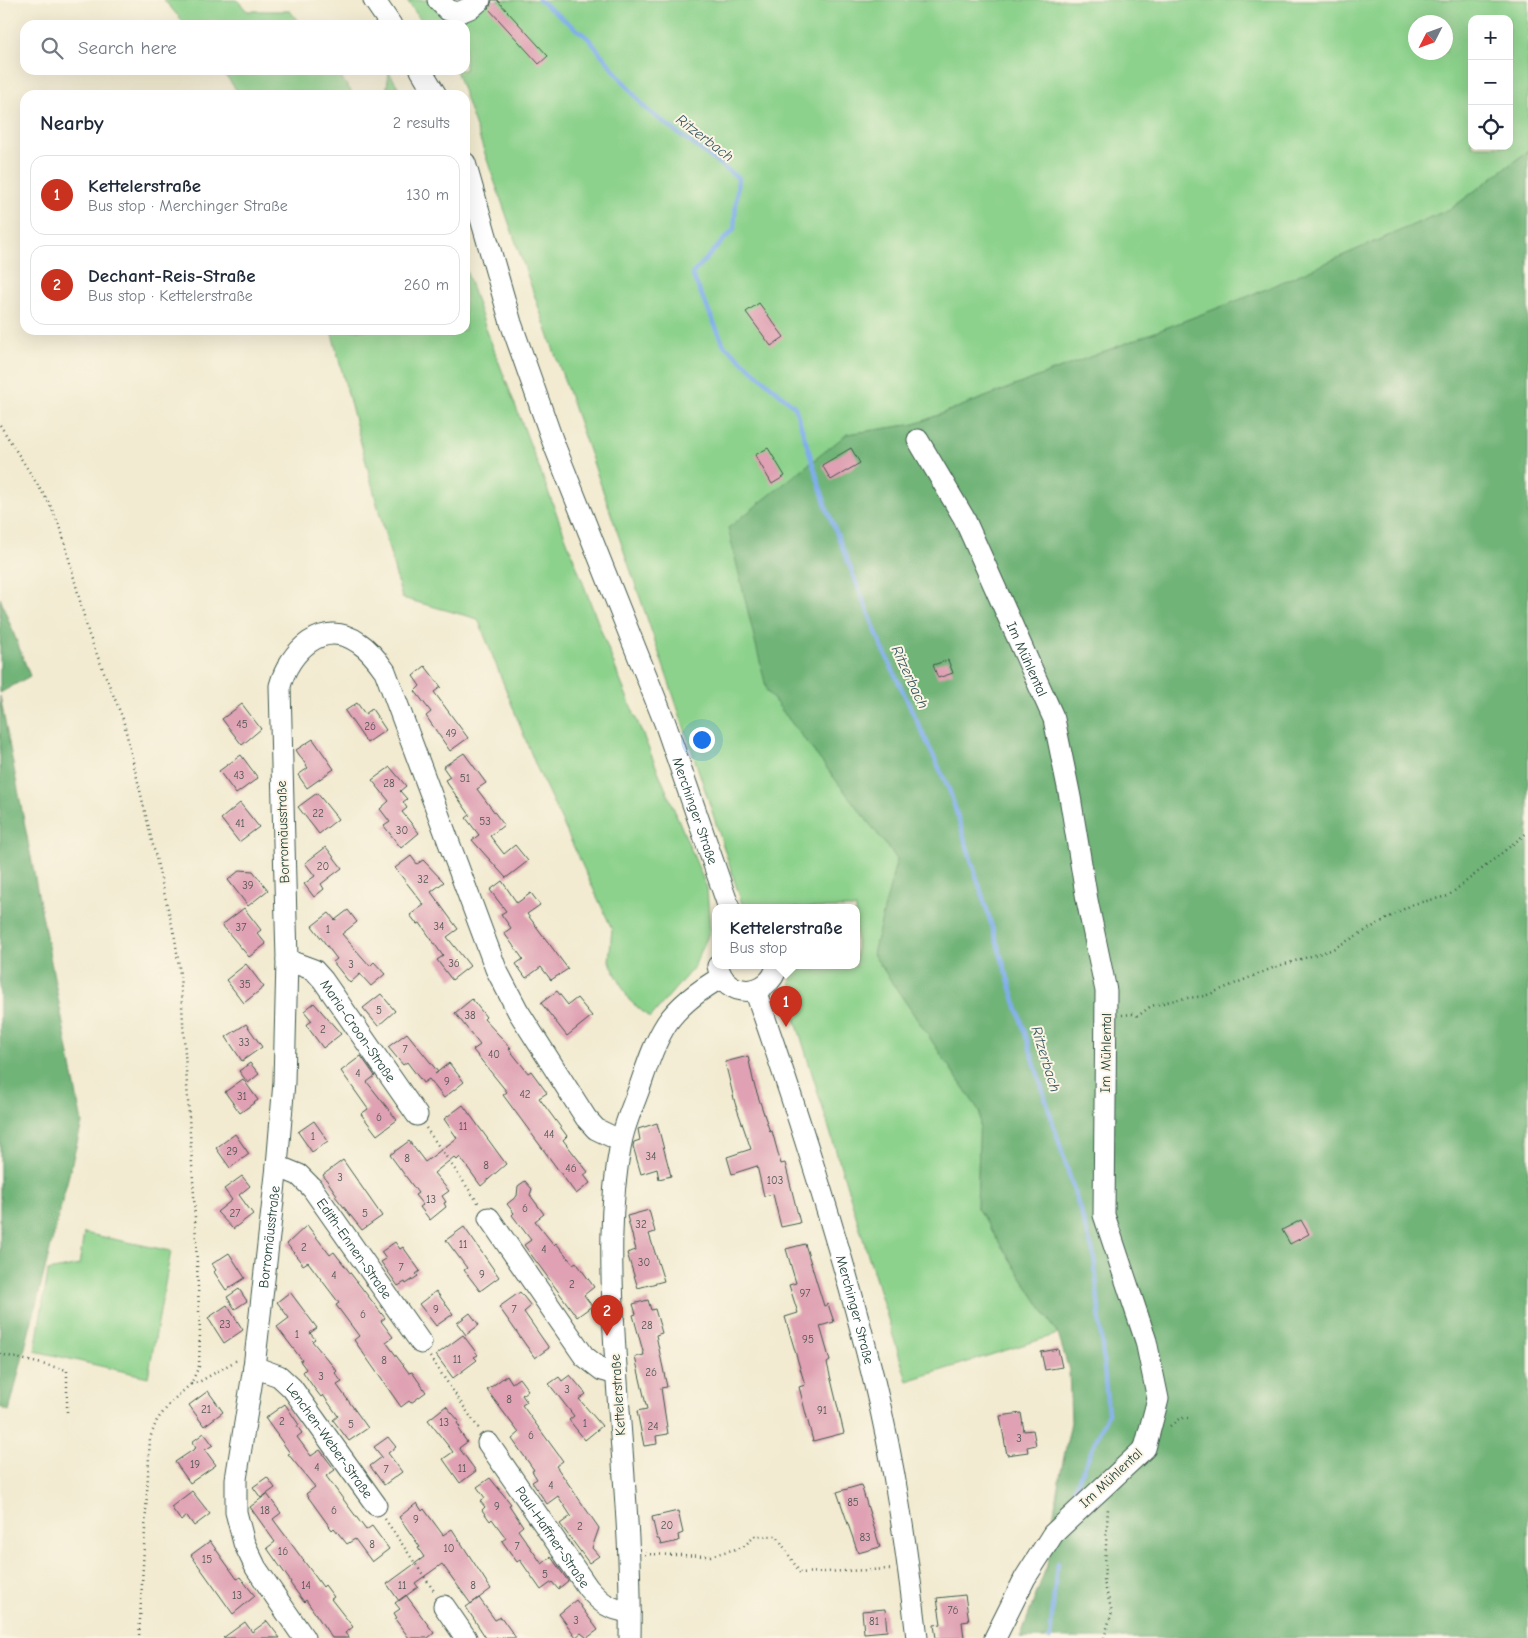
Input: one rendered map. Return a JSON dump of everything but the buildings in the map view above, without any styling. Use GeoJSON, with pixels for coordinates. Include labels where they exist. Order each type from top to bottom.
{"type":"FeatureCollection","features":[{"type":"Feature","properties":{"kind":"street"},"geometry":{"type":"LineString","coordinates":[[374,0],[388,20]]}},
{"type":"Feature","properties":{"kind":"street"},"geometry":{"type":"LineString","coordinates":[[438,0],[448,10],[458,14],[472,7],[480,0]]}},
{"type":"Feature","properties":{"kind":"street"},"geometry":{"type":"LineString","coordinates":[[424,75],[433,90]]}},
{"type":"Feature","properties":{"kind":"street","name":"Merchinger Straße"},"geometry":{"type":"LineString","coordinates":[[470,180],[511,323],[553,442],[661,713],[728,904]]}},
{"type":"Feature","properties":{"kind":"street","name":"Im Mühlental"},"geometry":{"type":"LineString","coordinates":[[918,440],[964,518],[1054,719],[1070,797],[1087,900],[1106,991],[1104,1215],[1146,1341],[1158,1399],[1145,1448],[1053,1534],[1026,1578],[995,1638]]}},
{"type":"Feature","properties":{"kind":"street","name":"Borromäusstraße"},"geometry":{"type":"LineString","coordinates":[[304,1638],[256,1568],[244,1543],[236,1512],[236,1479],[255,1361],[277,1166],[284,1082],[287,960],[280,686],[284,668],[309,641],[323,636],[341,636],[358,642],[374,656],[385,671],[496,969],[518,1011],[586,1118],[596,1129],[621,1141]]}},
{"type":"Feature","properties":{"kind":"street","name":"Maria-Croon-Straße"},"geometry":{"type":"LineString","coordinates":[[287,960],[314,970],[324,980],[417,1115]]}},
{"type":"Feature","properties":{"kind":"street"},"geometry":{"type":"LineString","coordinates":[[720,971],[736,989],[755,990],[771,980],[776,969]]}},
{"type":"Feature","properties":{"kind":"street","name":"Kettelerstraße"},"geometry":{"type":"LineString","coordinates":[[630,1638],[629,1553],[616,1374],[611,1239],[621,1141],[651,1053],[668,1022],[694,994],[720,971]]}},
{"type":"Feature","properties":{"kind":"street","name":"Merchinger Straße"},"geometry":{"type":"LineString","coordinates":[[755,990],[812,1158],[874,1382],[909,1569],[917,1638]]}},
{"type":"Feature","properties":{"kind":"street","name":"Edith-Ennen-Straße"},"geometry":{"type":"LineString","coordinates":[[277,1166],[299,1175],[312,1188],[420,1343]]}},
{"type":"Feature","properties":{"kind":"street"},"geometry":{"type":"LineString","coordinates":[[489,1218],[584,1356],[602,1370],[616,1374]]}},
{"type":"Feature","properties":{"kind":"street","name":"Lenchen-Weber-Straße"},"geometry":{"type":"LineString","coordinates":[[255,1361],[279,1376],[292,1388],[376,1505]]}},
{"type":"Feature","properties":{"kind":"street","name":"Paul-Haffner-Straße"},"geometry":{"type":"LineString","coordinates":[[488,1442],[588,1588],[599,1601],[613,1610],[630,1612]]}},
{"type":"Feature","properties":{"kind":"street"},"geometry":{"type":"LineString","coordinates":[[444,1606],[466,1638]]}},
{"type":"Feature","properties":{"kind":"path"},"geometry":{"type":"LineString","coordinates":[[0,425],[49,503],[61,529],[89,635],[123,719],[175,938],[180,974],[192,1167],[200,1333],[199,1366],[190,1384],[172,1401],[157,1420],[150,1438],[139,1638]]}},
{"type":"Feature","properties":{"kind":"path"},"geometry":{"type":"LineString","coordinates":[[1106,1019],[1126,1014],[1138,1016],[1152,1006],[1179,999],[1205,996],[1275,967],[1331,950],[1413,904],[1448,896],[1528,832]]}},
{"type":"Feature","properties":{"kind":"path"},"geometry":{"type":"LineString","coordinates":[[417,1115],[489,1218]]}},
{"type":"Feature","properties":{"kind":"path"},"geometry":{"type":"LineString","coordinates":[[420,1343],[488,1442]]}},
{"type":"Feature","properties":{"kind":"path"},"geometry":{"type":"LineString","coordinates":[[0,1354],[67,1370],[67,1416]]}},
{"type":"Feature","properties":{"kind":"path"},"geometry":{"type":"LineString","coordinates":[[190,1384],[200,1382],[242,1358],[255,1361]]}},
{"type":"Feature","properties":{"kind":"path"},"geometry":{"type":"LineString","coordinates":[[1104,1638],[1112,1612],[1104,1582],[1108,1499]]}},
{"type":"Feature","properties":{"kind":"path"},"geometry":{"type":"LineString","coordinates":[[376,1505],[444,1606]]}},
{"type":"Feature","properties":{"kind":"path"},"geometry":{"type":"LineString","coordinates":[[629,1553],[710,1556],[743,1547],[755,1536],[777,1536],[800,1573],[909,1569]]}},
{"type":"Feature","properties":{"kind":"green space"},"geometry":{"type":"Polygon","coordinates":[[[164,0],[237,0],[247,11],[290,11],[297,20],[182,20],[164,0]]]}},
{"type":"Feature","properties":{"kind":"green space"},"geometry":{"type":"Polygon","coordinates":[[[407,0],[1528,0],[1528,151],[1452,208],[1257,293],[915,424],[847,434],[767,691],[897,859],[873,954],[980,1112],[977,1208],[1058,1334],[907,1381],[790,1002],[791,969],[860,969],[860,904],[742,904],[673,695],[470,110],[470,90],[463,90],[458,75],[470,75],[470,20],[421,20],[407,0]]]}},
{"type":"Feature","properties":{"kind":"green space"},"geometry":{"type":"Polygon","coordinates":[[[226,75],[339,75],[350,90],[236,90],[226,75]]]}},
{"type":"Feature","properties":{"kind":"green space"},"geometry":{"type":"Polygon","coordinates":[[[389,75],[391,75],[400,90],[387,90],[389,75]]]}},
{"type":"Feature","properties":{"kind":"green space"},"geometry":{"type":"Polygon","coordinates":[[[1528,151],[1528,1638],[1020,1638],[1047,1565],[1057,1491],[1071,1422],[1069,1370],[1058,1334],[977,1208],[980,1112],[873,954],[897,859],[767,691],[728,528],[847,434],[915,424],[1257,293],[1452,208],[1528,151]]]}},
{"type":"Feature","properties":{"kind":"green space"},"geometry":{"type":"Polygon","coordinates":[[[470,282],[485,326],[620,680],[707,888],[710,931],[694,967],[650,1018],[629,1000],[609,961],[612,929],[536,766],[478,619],[402,598],[332,335],[470,335],[470,282]]]}},
{"type":"Feature","properties":{"kind":"green space"},"geometry":{"type":"Polygon","coordinates":[[[0,598],[30,676],[0,693],[0,598]]]}},
{"type":"Feature","properties":{"kind":"green space"},"geometry":{"type":"Polygon","coordinates":[[[0,696],[82,1123],[9,1411],[0,1407],[0,696]]]}},
{"type":"Feature","properties":{"kind":"green space"},"geometry":{"type":"Polygon","coordinates":[[[84,1233],[171,1251],[148,1377],[35,1351],[48,1271],[79,1265],[84,1233]]]}},
{"type":"Feature","properties":{"kind":"waterway","name":"Ritzerbach"},"geometry":{"type":"LineString","coordinates":[[539,0],[588,38],[646,109],[738,178],[734,229],[692,274],[724,345],[795,407],[827,509],[882,647],[949,789],[1094,1255],[1108,1413],[1074,1490]]}},
{"type":"Feature","properties":{"kind":"waterway","name":"Ritzerbach"},"geometry":{"type":"LineString","coordinates":[[1050,1638],[1057,1563]]}},
{"type":"Feature","properties":{"kind":"place","name":"Kettelerstraße"},"geometry":{"type":"Point","coordinates":[786,1027]}},
{"type":"Feature","properties":{"kind":"place","name":"Dechant-Reis-Straße"},"geometry":{"type":"Point","coordinates":[607,1336]}}]}
